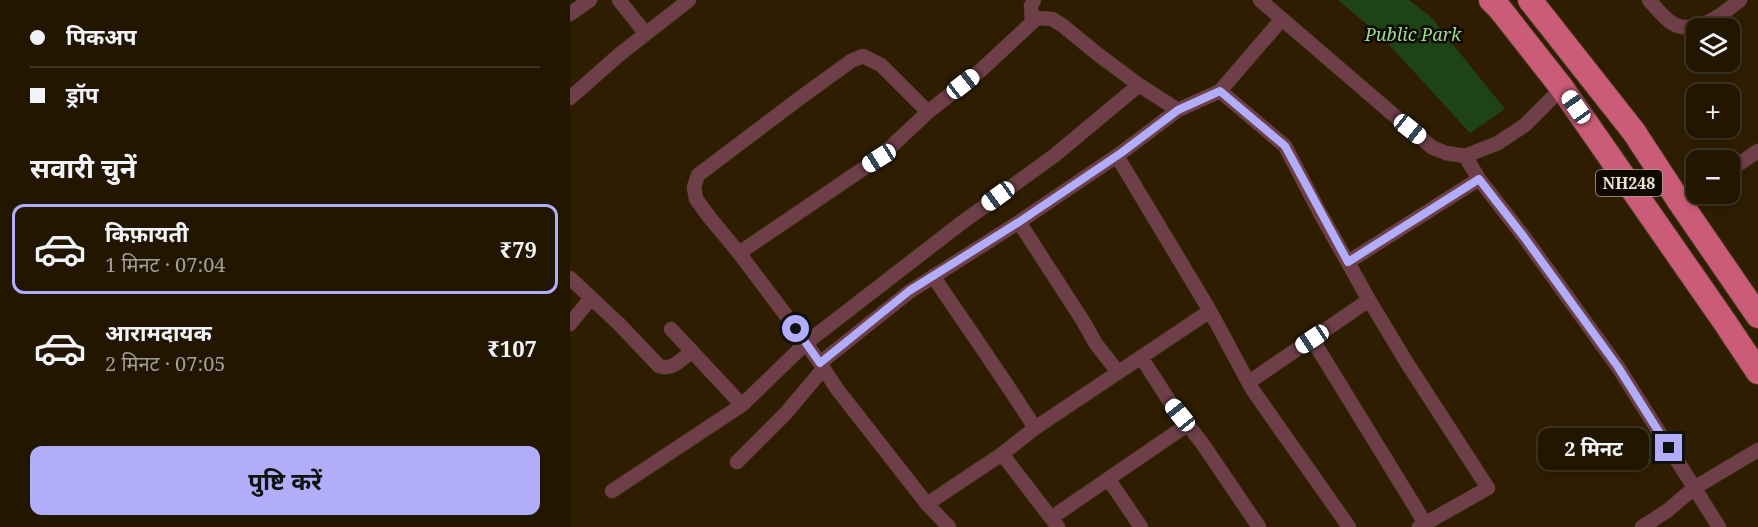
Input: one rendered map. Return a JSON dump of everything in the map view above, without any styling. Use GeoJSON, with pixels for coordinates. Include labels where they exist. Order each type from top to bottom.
{"type":"FeatureCollection","features":[{"type":"Feature","properties":{"kind":"highway","name":"NH248"},"geometry":{"type":"LineString","coordinates":[[1491,0],[1557,80],[1724,321],[1755,361]]}},
{"type":"Feature","properties":{"kind":"highway","name":"NH248"},"geometry":{"type":"LineString","coordinates":[[1530,0],[1634,132],[1686,194]]}},
{"type":"Feature","properties":{"kind":"highway"},"geometry":{"type":"LineString","coordinates":[[1557,80],[1574,54]]}},
{"type":"Feature","properties":{"kind":"highway","name":"NH248"},"geometry":{"type":"LineString","coordinates":[[1693,204],[1758,316]]}},
{"type":"Feature","properties":{"kind":"street"},"geometry":{"type":"LineString","coordinates":[[570,14],[590,0]]}},
{"type":"Feature","properties":{"kind":"street"},"geometry":{"type":"LineString","coordinates":[[619,0],[646,34]]}},
{"type":"Feature","properties":{"kind":"street"},"geometry":{"type":"LineString","coordinates":[[570,98],[620,54],[689,0]]}},
{"type":"Feature","properties":{"kind":"street"},"geometry":{"type":"LineString","coordinates":[[1032,21],[1031,6],[1034,0]]}},
{"type":"Feature","properties":{"kind":"street"},"geometry":{"type":"LineString","coordinates":[[1260,0],[1433,148],[1446,153],[1465,156],[1498,143],[1525,125],[1557,80]]}},
{"type":"Feature","properties":{"kind":"street"},"geometry":{"type":"LineString","coordinates":[[1649,0],[1670,22],[1684,27],[1698,27],[1725,13],[1740,0]]}},
{"type":"Feature","properties":{"kind":"street"},"geometry":{"type":"LineString","coordinates":[[739,253],[879,158],[928,112],[981,70],[1037,18],[1052,19],[1062,25],[1139,85],[1178,110]]}},
{"type":"Feature","properties":{"kind":"street"},"geometry":{"type":"LineString","coordinates":[[737,462],[786,413],[822,366],[909,291],[1019,222],[1117,156],[1178,110],[1220,91],[1282,19]]}},
{"type":"Feature","properties":{"kind":"street"},"geometry":{"type":"LineString","coordinates":[[928,112],[881,65],[863,56],[851,61],[698,175],[694,187],[696,199],[806,343],[837,389],[927,504],[949,527]]}},
{"type":"Feature","properties":{"kind":"street"},"geometry":{"type":"LineString","coordinates":[[612,491],[742,405],[806,343],[960,224],[1055,155],[1139,85]]}},
{"type":"Feature","properties":{"kind":"street"},"geometry":{"type":"LineString","coordinates":[[1220,91],[1285,146],[1369,300],[1488,488],[1422,525],[1312,339]]}},
{"type":"Feature","properties":{"kind":"street"},"geometry":{"type":"LineString","coordinates":[[1117,156],[1210,311],[1249,382],[1349,527]]}},
{"type":"Feature","properties":{"kind":"street"},"geometry":{"type":"LineString","coordinates":[[1465,156],[1479,179],[1618,367],[1719,527]]}},
{"type":"Feature","properties":{"kind":"street"},"geometry":{"type":"LineString","coordinates":[[1740,165],[1756,156]]}},
{"type":"Feature","properties":{"kind":"street"},"geometry":{"type":"LineString","coordinates":[[1348,262],[1479,179]]}},
{"type":"Feature","properties":{"kind":"street"},"geometry":{"type":"LineString","coordinates":[[1019,222],[1083,321],[1095,344],[1118,372]]}},
{"type":"Feature","properties":{"kind":"street"},"geometry":{"type":"LineString","coordinates":[[933,276],[998,369],[1035,428]]}},
{"type":"Feature","properties":{"kind":"street"},"geometry":{"type":"LineString","coordinates":[[570,278],[659,366],[666,369],[672,367],[692,351]]}},
{"type":"Feature","properties":{"kind":"street"},"geometry":{"type":"LineString","coordinates":[[570,324],[591,298]]}},
{"type":"Feature","properties":{"kind":"street"},"geometry":{"type":"LineString","coordinates":[[1249,382],[1369,300]]}},
{"type":"Feature","properties":{"kind":"street"},"geometry":{"type":"LineString","coordinates":[[927,504],[1002,454],[1035,428],[1210,311]]}},
{"type":"Feature","properties":{"kind":"street"},"geometry":{"type":"LineString","coordinates":[[671,329],[742,405]]}},
{"type":"Feature","properties":{"kind":"street"},"geometry":{"type":"LineString","coordinates":[[1141,357],[1172,405],[1202,443],[1259,527]]}},
{"type":"Feature","properties":{"kind":"street"},"geometry":{"type":"LineString","coordinates":[[1002,454],[1055,522],[1109,480],[1187,425]]}},
{"type":"Feature","properties":{"kind":"street"},"geometry":{"type":"LineString","coordinates":[[1642,527],[1667,511],[1694,488],[1758,450]]}},
{"type":"Feature","properties":{"kind":"street"},"geometry":{"type":"LineString","coordinates":[[1109,480],[1141,527]]}},
{"type":"Feature","properties":{"kind":"green space","name":"Public Park"},"geometry":{"type":"Polygon","coordinates":[[[1338,0],[1409,0],[1430,16],[1505,109],[1470,133],[1382,37],[1338,0]]]}},
{"type":"Feature","properties":{"kind":"route"},"geometry":{"type":"LineString","coordinates":[[796,329],[820,363],[909,291],[1019,222],[1121,153],[1178,110],[1220,91],[1285,146],[1348,262],[1479,179],[1618,367],[1669,448]]}}]}
